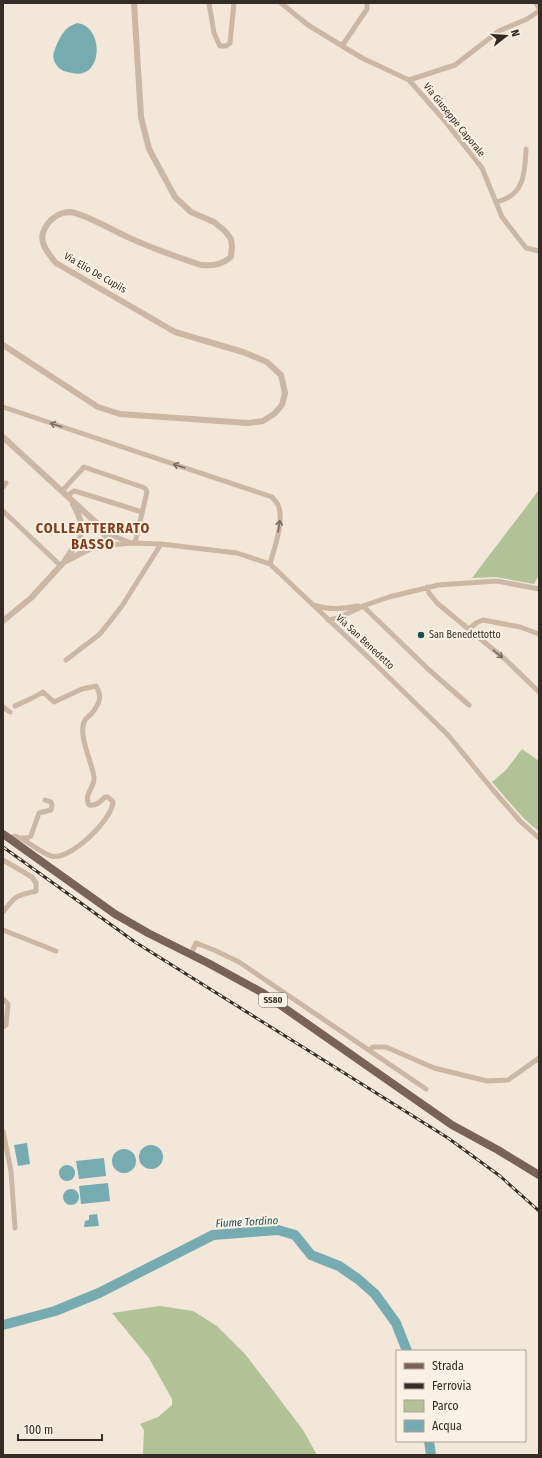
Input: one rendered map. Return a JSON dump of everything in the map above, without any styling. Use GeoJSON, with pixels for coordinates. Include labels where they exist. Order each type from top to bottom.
{"type":"FeatureCollection","features":[{"type":"Feature","properties":{"kind":"main road","name":"SS80"},"geometry":{"type":"LineString","coordinates":[[6,836],[108,910],[263,994],[446,1121],[539,1175]]}},
{"type":"Feature","properties":{"kind":"street","name":"Via Elio De Cupiis"},"geometry":{"type":"LineString","coordinates":[[3,345],[98,407],[120,414],[248,423],[264,421],[274,414],[282,405],[285,393],[281,375],[267,362],[243,352],[175,332],[56,263],[43,243],[43,232],[48,223],[58,214],[69,212],[83,216],[132,239],[200,265],[213,266],[223,263],[231,257],[232,246],[231,239],[228,235],[214,222],[191,212],[175,197],[150,149],[141,117],[134,3]]}},
{"type":"Feature","properties":{"kind":"street"},"geometry":{"type":"LineString","coordinates":[[210,3],[214,33],[220,46],[226,46],[230,42],[234,3]]}},
{"type":"Feature","properties":{"kind":"street","name":"Via Giuseppe Caporale"},"geometry":{"type":"LineString","coordinates":[[281,3],[308,25],[342,46],[362,58],[408,80],[444,120],[482,168],[502,217],[526,248],[539,251]]}},
{"type":"Feature","properties":{"kind":"street"},"geometry":{"type":"LineString","coordinates":[[342,46],[367,9],[367,3]]}},
{"type":"Feature","properties":{"kind":"street"},"geometry":{"type":"LineString","coordinates":[[536,3],[539,8]]}},
{"type":"Feature","properties":{"kind":"street"},"geometry":{"type":"LineString","coordinates":[[408,80],[455,65],[498,31],[527,20],[539,12]]}},
{"type":"Feature","properties":{"kind":"street"},"geometry":{"type":"LineString","coordinates":[[496,202],[505,200],[520,186],[526,167],[526,149]]}},
{"type":"Feature","properties":{"kind":"street"},"geometry":{"type":"LineString","coordinates":[[3,407],[272,497],[278,505],[280,516],[277,541],[270,564]]}},
{"type":"Feature","properties":{"kind":"street"},"geometry":{"type":"LineString","coordinates":[[3,437],[104,532],[133,543]]}},
{"type":"Feature","properties":{"kind":"street"},"geometry":{"type":"LineString","coordinates":[[62,491],[84,467],[145,488],[147,492],[133,543]]}},
{"type":"Feature","properties":{"kind":"street"},"geometry":{"type":"LineString","coordinates":[[68,497],[74,491],[142,512]]}},
{"type":"Feature","properties":{"kind":"street"},"geometry":{"type":"LineString","coordinates":[[68,497],[78,514],[83,528]]}},
{"type":"Feature","properties":{"kind":"street"},"geometry":{"type":"LineString","coordinates":[[3,511],[62,564]]}},
{"type":"Feature","properties":{"kind":"street"},"geometry":{"type":"LineString","coordinates":[[3,621],[31,598],[62,564],[80,538],[83,528],[92,524],[98,525]]}},
{"type":"Feature","properties":{"kind":"street"},"geometry":{"type":"LineString","coordinates":[[99,546],[104,540],[104,532]]}},
{"type":"Feature","properties":{"kind":"street"},"geometry":{"type":"LineString","coordinates":[[80,538],[84,545],[91,548]]}},
{"type":"Feature","properties":{"kind":"street"},"geometry":{"type":"LineString","coordinates":[[62,564],[91,548],[133,543]]}},
{"type":"Feature","properties":{"kind":"street","name":"Via San Benedetto"},"geometry":{"type":"LineString","coordinates":[[133,543],[161,544],[237,553],[270,564],[370,658],[448,735],[511,811],[539,838]]}},
{"type":"Feature","properties":{"kind":"street"},"geometry":{"type":"LineString","coordinates":[[66,660],[100,634],[118,612],[161,544]]}},
{"type":"Feature","properties":{"kind":"street"},"geometry":{"type":"LineString","coordinates":[[328,620],[342,616],[363,606],[427,587],[497,581],[539,589]]}},
{"type":"Feature","properties":{"kind":"street"},"geometry":{"type":"LineString","coordinates":[[427,587],[437,603],[506,660],[539,692]]}},
{"type":"Feature","properties":{"kind":"street"},"geometry":{"type":"LineString","coordinates":[[311,604],[326,609],[363,606]]}},
{"type":"Feature","properties":{"kind":"street"},"geometry":{"type":"LineString","coordinates":[[363,606],[428,669],[469,705]]}},
{"type":"Feature","properties":{"kind":"street"},"geometry":{"type":"LineString","coordinates":[[328,620],[329,616],[338,609]]}},
{"type":"Feature","properties":{"kind":"street"},"geometry":{"type":"LineString","coordinates":[[340,631],[338,621],[342,616]]}},
{"type":"Feature","properties":{"kind":"street"},"geometry":{"type":"LineString","coordinates":[[469,628],[483,620],[520,627],[539,634]]}},
{"type":"Feature","properties":{"kind":"street"},"geometry":{"type":"LineString","coordinates":[[6,836],[22,838],[50,856],[66,853],[79,846],[94,833],[112,810],[113,802],[108,797],[105,797],[98,804],[93,806],[89,805],[87,801],[87,796],[94,782],[94,776],[86,752],[83,727],[84,720],[91,715],[100,699],[100,693],[96,686],[82,690],[54,702],[43,692],[28,701],[24,701],[15,706]]}},
{"type":"Feature","properties":{"kind":"street"},"geometry":{"type":"LineString","coordinates":[[3,707],[10,712]]}},
{"type":"Feature","properties":{"kind":"street"},"geometry":{"type":"LineString","coordinates":[[22,838],[31,836],[39,813],[51,810],[51,802],[46,800]]}},
{"type":"Feature","properties":{"kind":"street"},"geometry":{"type":"LineString","coordinates":[[3,860],[32,877],[36,883],[36,891],[13,898],[3,912]]}},
{"type":"Feature","properties":{"kind":"street"},"geometry":{"type":"LineString","coordinates":[[3,930],[56,950]]}},
{"type":"Feature","properties":{"kind":"street"},"geometry":{"type":"LineString","coordinates":[[191,954],[196,943],[239,962],[426,1089]]}},
{"type":"Feature","properties":{"kind":"street"},"geometry":{"type":"LineString","coordinates":[[3,999],[8,1004],[6,1025],[3,1028]]}},
{"type":"Feature","properties":{"kind":"street"},"geometry":{"type":"LineString","coordinates":[[370,1050],[373,1047],[386,1047],[434,1068],[487,1081],[508,1080],[539,1058]]}},
{"type":"Feature","properties":{"kind":"street"},"geometry":{"type":"LineString","coordinates":[[3,1131],[11,1171],[15,1228]]}},
{"type":"Feature","properties":{"kind":"green space"},"geometry":{"type":"Polygon","coordinates":[[[539,490],[539,575],[534,584],[496,577],[472,578],[539,490]]]}},
{"type":"Feature","properties":{"kind":"green space"},"geometry":{"type":"Polygon","coordinates":[[[522,749],[539,761],[539,831],[521,816],[492,782],[506,770],[522,749]]]}},
{"type":"Feature","properties":{"kind":"green space"},"geometry":{"type":"Polygon","coordinates":[[[160,1306],[193,1311],[217,1326],[245,1354],[303,1430],[317,1455],[143,1455],[144,1430],[140,1424],[158,1417],[172,1405],[172,1399],[149,1358],[112,1313],[160,1306]]]}},
{"type":"Feature","properties":{"kind":"water"},"geometry":{"type":"Polygon","coordinates":[[[77,23],[86,26],[92,33],[96,42],[97,52],[95,61],[90,69],[82,73],[72,73],[58,67],[53,56],[54,50],[62,34],[77,23]]]}},
{"type":"Feature","properties":{"kind":"water"},"geometry":{"type":"Polygon","coordinates":[[[27,1143],[30,1164],[18,1166],[14,1145],[27,1143]]]}},
{"type":"Feature","properties":{"kind":"water"},"geometry":{"type":"Polygon","coordinates":[[[151,1145],[156,1146],[162,1152],[162,1162],[156,1168],[151,1169],[146,1168],[140,1162],[139,1157],[140,1152],[146,1146],[151,1145]]]}},
{"type":"Feature","properties":{"kind":"water"},"geometry":{"type":"Polygon","coordinates":[[[124,1149],[132,1153],[136,1161],[132,1169],[124,1173],[116,1169],[112,1161],[116,1153],[124,1149]]]}},
{"type":"Feature","properties":{"kind":"water"},"geometry":{"type":"Polygon","coordinates":[[[104,1158],[106,1176],[79,1179],[76,1161],[104,1158]]]}},
{"type":"Feature","properties":{"kind":"water"},"geometry":{"type":"Polygon","coordinates":[[[67,1165],[73,1167],[75,1173],[73,1179],[67,1181],[61,1179],[59,1173],[61,1167],[67,1165]]]}},
{"type":"Feature","properties":{"kind":"water"},"geometry":{"type":"Polygon","coordinates":[[[108,1183],[110,1201],[81,1204],[79,1186],[108,1183]]]}},
{"type":"Feature","properties":{"kind":"water"},"geometry":{"type":"Polygon","coordinates":[[[71,1189],[77,1191],[79,1197],[77,1203],[71,1205],[65,1203],[63,1197],[65,1191],[71,1189]]]}},
{"type":"Feature","properties":{"kind":"water"},"geometry":{"type":"Polygon","coordinates":[[[97,1214],[99,1226],[84,1227],[85,1221],[89,1220],[89,1215],[97,1214]]]}},
{"type":"Feature","properties":{"kind":"waterway","name":"Fiume Tordino"},"geometry":{"type":"LineString","coordinates":[[3,1325],[55,1311],[99,1293],[213,1235],[278,1230],[295,1235],[311,1255],[339,1266],[358,1279],[375,1294],[396,1323],[407,1350]]}},
{"type":"Feature","properties":{"kind":"waterway","name":"Fiume Tordino"},"geometry":{"type":"LineString","coordinates":[[429,1442],[431,1455]]}},
{"type":"Feature","properties":{"kind":"railway"},"geometry":{"type":"LineString","coordinates":[[3,847],[135,942],[448,1138],[500,1176],[539,1211]]}},
{"type":"Feature","properties":{"kind":"place","name":"San Benedettotto"},"geometry":{"type":"Point","coordinates":[421,635]}},
{"type":"Feature","properties":{"kind":"district","name":"COLLEATTERRATO BASSO"},"geometry":{"type":"Point","coordinates":[93,536]}}]}
